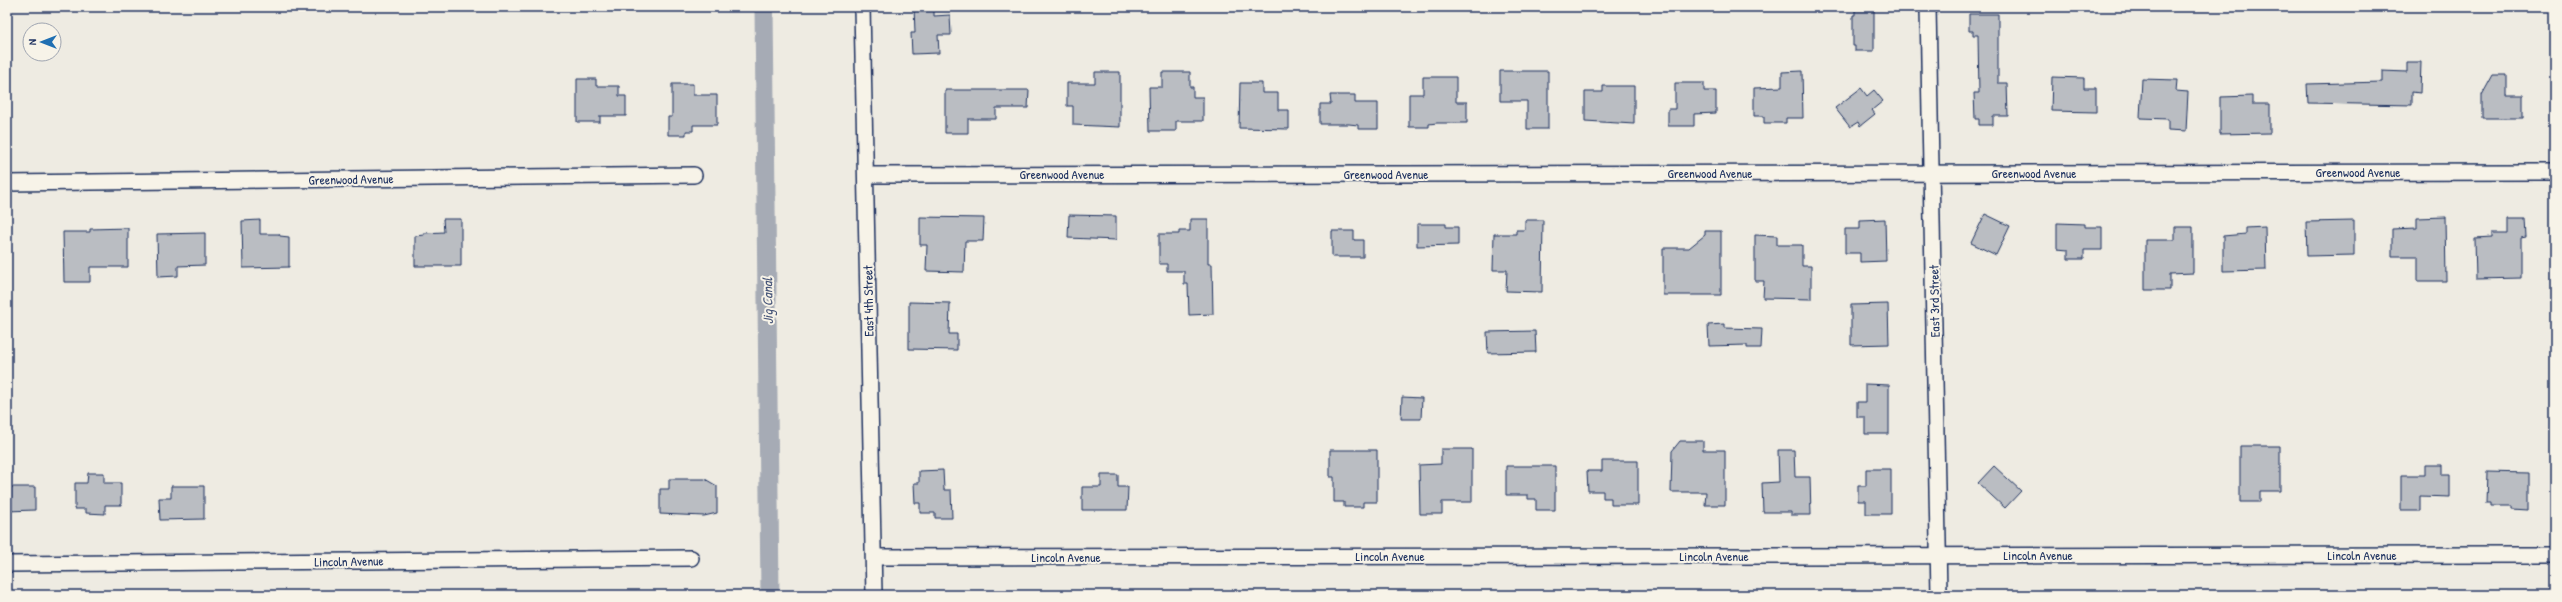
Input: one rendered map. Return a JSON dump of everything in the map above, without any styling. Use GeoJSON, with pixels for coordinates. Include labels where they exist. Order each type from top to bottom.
{"type":"FeatureCollection","features":[{"type":"Feature","properties":{"kind":"street","name":"East 4th Street"},"geometry":{"type":"LineString","coordinates":[[862,7],[874,595]]}},
{"type":"Feature","properties":{"kind":"street","name":"East 3rd Street"},"geometry":{"type":"LineString","coordinates":[[1928,7],[1939,595]]}},
{"type":"Feature","properties":{"kind":"street","name":"Greenwood Avenue"},"geometry":{"type":"LineString","coordinates":[[866,175],[2555,172]]}},
{"type":"Feature","properties":{"kind":"street","name":"Greenwood Avenue"},"geometry":{"type":"LineString","coordinates":[[7,183],[694,175]]}},
{"type":"Feature","properties":{"kind":"street","name":"Lincoln Avenue"},"geometry":{"type":"LineString","coordinates":[[874,557],[2555,555]]}},
{"type":"Feature","properties":{"kind":"street","name":"Lincoln Avenue"},"geometry":{"type":"LineString","coordinates":[[7,564],[691,558]]}},
{"type":"Feature","properties":{"kind":"building"},"geometry":{"type":"Polygon","coordinates":[[[914,7],[934,7],[934,16],[950,15],[951,35],[938,35],[939,53],[912,54],[911,33],[915,33],[914,7]]]}},
{"type":"Feature","properties":{"kind":"building"},"geometry":{"type":"Polygon","coordinates":[[[1855,7],[1874,7],[1874,51],[1855,51],[1855,46],[1853,46],[1853,15],[1855,15],[1855,7]]]}},
{"type":"Feature","properties":{"kind":"building"},"geometry":{"type":"Polygon","coordinates":[[[1969,14],[1998,14],[1998,83],[2007,83],[2008,116],[1993,116],[1993,125],[1979,125],[1979,119],[1975,119],[1974,93],[1979,93],[1978,35],[1973,35],[1973,31],[1969,31],[1969,14]]]}},
{"type":"Feature","properties":{"kind":"building"},"geometry":{"type":"Polygon","coordinates":[[[2407,62],[2421,62],[2420,93],[2412,92],[2412,105],[2308,103],[2307,84],[2382,82],[2382,71],[2407,72],[2407,62]]]}},
{"type":"Feature","properties":{"kind":"building"},"geometry":{"type":"Polygon","coordinates":[[[1500,71],[1548,71],[1548,129],[1527,129],[1527,101],[1500,101],[1500,71]]]}},
{"type":"Feature","properties":{"kind":"building"},"geometry":{"type":"Polygon","coordinates":[[[1802,71],[1803,118],[1786,118],[1786,123],[1764,123],[1764,116],[1754,116],[1754,88],[1782,87],[1782,72],[1802,71]]]}},
{"type":"Feature","properties":{"kind":"building"},"geometry":{"type":"Polygon","coordinates":[[[1095,72],[1120,72],[1120,127],[1073,125],[1073,106],[1067,106],[1067,83],[1095,83],[1095,72]]]}},
{"type":"Feature","properties":{"kind":"building"},"geometry":{"type":"Polygon","coordinates":[[[1162,72],[1190,72],[1190,87],[1193,87],[1193,97],[1203,97],[1203,121],[1176,121],[1176,131],[1150,131],[1149,87],[1162,87],[1162,72]]]}},
{"type":"Feature","properties":{"kind":"building"},"geometry":{"type":"Polygon","coordinates":[[[2493,75],[2507,75],[2507,95],[2523,95],[2523,118],[2482,118],[2482,95],[2493,75]]]}},
{"type":"Feature","properties":{"kind":"building"},"geometry":{"type":"Polygon","coordinates":[[[1423,77],[1456,77],[1456,102],[1467,102],[1467,123],[1437,123],[1429,124],[1429,127],[1409,127],[1409,94],[1423,94],[1423,77]]]}},
{"type":"Feature","properties":{"kind":"building"},"geometry":{"type":"Polygon","coordinates":[[[2052,77],[2084,78],[2084,88],[2096,88],[2096,112],[2051,111],[2052,77]]]}},
{"type":"Feature","properties":{"kind":"building"},"geometry":{"type":"Polygon","coordinates":[[[577,79],[596,79],[596,86],[619,86],[619,96],[626,96],[626,116],[600,116],[600,122],[577,122],[577,79]]]}},
{"type":"Feature","properties":{"kind":"building"},"geometry":{"type":"Polygon","coordinates":[[[2142,79],[2177,80],[2176,91],[2188,92],[2186,131],[2168,130],[2168,119],[2140,118],[2142,79]]]}},
{"type":"Feature","properties":{"kind":"building"},"geometry":{"type":"Polygon","coordinates":[[[1240,83],[1262,83],[1262,93],[1278,93],[1278,110],[1289,110],[1289,129],[1239,128],[1240,83]]]}},
{"type":"Feature","properties":{"kind":"building"},"geometry":{"type":"Polygon","coordinates":[[[1675,83],[1704,83],[1704,91],[1716,91],[1716,113],[1694,114],[1694,126],[1668,126],[1668,109],[1675,109],[1675,83]]]}},
{"type":"Feature","properties":{"kind":"building"},"geometry":{"type":"Polygon","coordinates":[[[672,84],[693,84],[693,95],[717,95],[717,125],[693,125],[693,131],[686,131],[686,135],[668,135],[668,117],[672,117],[672,84]]]}},
{"type":"Feature","properties":{"kind":"building"},"geometry":{"type":"Polygon","coordinates":[[[1603,86],[1634,86],[1634,124],[1585,121],[1585,92],[1603,92],[1603,86]]]}},
{"type":"Feature","properties":{"kind":"building"},"geometry":{"type":"Polygon","coordinates":[[[1861,88],[1867,96],[1874,90],[1883,101],[1872,110],[1875,114],[1860,126],[1858,122],[1850,127],[1835,108],[1861,88]]]}},
{"type":"Feature","properties":{"kind":"building"},"geometry":{"type":"Polygon","coordinates":[[[945,90],[1029,90],[1028,108],[996,108],[996,119],[968,119],[968,133],[945,133],[945,90]]]}},
{"type":"Feature","properties":{"kind":"building"},"geometry":{"type":"Polygon","coordinates":[[[1330,95],[1355,95],[1355,103],[1378,103],[1378,129],[1358,129],[1358,125],[1349,124],[1320,124],[1320,104],[1331,104],[1330,95]]]}},
{"type":"Feature","properties":{"kind":"building"},"geometry":{"type":"Polygon","coordinates":[[[2252,96],[2252,104],[2270,104],[2270,133],[2220,134],[2220,97],[2252,96]]]}},
{"type":"Feature","properties":{"kind":"building"},"geometry":{"type":"Polygon","coordinates":[[[1985,214],[2010,226],[1996,255],[1971,243],[1985,214]]]}},
{"type":"Feature","properties":{"kind":"building"},"geometry":{"type":"Polygon","coordinates":[[[1069,215],[1116,216],[1116,240],[1068,238],[1069,215]]]}},
{"type":"Feature","properties":{"kind":"building"},"geometry":{"type":"Polygon","coordinates":[[[920,217],[984,218],[983,241],[965,241],[964,272],[926,271],[927,245],[920,245],[920,217]]]}},
{"type":"Feature","properties":{"kind":"building"},"geometry":{"type":"Polygon","coordinates":[[[2445,217],[2446,281],[2418,281],[2418,256],[2392,256],[2392,229],[2417,228],[2417,218],[2445,217]]]}},
{"type":"Feature","properties":{"kind":"building"},"geometry":{"type":"Polygon","coordinates":[[[443,219],[461,219],[461,266],[415,266],[415,236],[424,235],[424,233],[444,232],[443,219]]]}},
{"type":"Feature","properties":{"kind":"building"},"geometry":{"type":"Polygon","coordinates":[[[1190,219],[1208,219],[1208,264],[1212,264],[1213,314],[1189,315],[1188,284],[1184,284],[1184,271],[1167,271],[1167,264],[1159,264],[1159,234],[1179,234],[1179,231],[1190,231],[1190,219]]]}},
{"type":"Feature","properties":{"kind":"building"},"geometry":{"type":"Polygon","coordinates":[[[1885,219],[1886,261],[1860,262],[1860,253],[1845,253],[1845,229],[1860,229],[1860,220],[1885,219]]]}},
{"type":"Feature","properties":{"kind":"building"},"geometry":{"type":"Polygon","coordinates":[[[2509,219],[2525,219],[2526,237],[2521,238],[2521,278],[2476,279],[2475,238],[2492,237],[2492,233],[2509,233],[2509,219]]]}},
{"type":"Feature","properties":{"kind":"building"},"geometry":{"type":"Polygon","coordinates":[[[260,220],[260,234],[279,234],[280,236],[289,237],[289,267],[243,268],[242,221],[260,220]]]}},
{"type":"Feature","properties":{"kind":"building"},"geometry":{"type":"Polygon","coordinates":[[[1525,220],[1543,220],[1542,292],[1506,291],[1507,270],[1493,270],[1494,234],[1516,234],[1516,230],[1525,230],[1525,220]]]}},
{"type":"Feature","properties":{"kind":"building"},"geometry":{"type":"Polygon","coordinates":[[[2354,221],[2354,255],[2307,256],[2306,222],[2354,221]]]}},
{"type":"Feature","properties":{"kind":"building"},"geometry":{"type":"Polygon","coordinates":[[[2057,223],[2085,224],[2085,227],[2102,227],[2102,250],[2084,250],[2084,259],[2068,259],[2068,250],[2057,249],[2057,223]]]}},
{"type":"Feature","properties":{"kind":"building"},"geometry":{"type":"Polygon","coordinates":[[[1417,224],[1446,224],[1446,227],[1458,227],[1458,245],[1417,246],[1417,224]]]}},
{"type":"Feature","properties":{"kind":"building"},"geometry":{"type":"Polygon","coordinates":[[[2175,227],[2193,227],[2193,273],[2170,274],[2170,290],[2145,290],[2145,240],[2175,240],[2175,227]]]}},
{"type":"Feature","properties":{"kind":"building"},"geometry":{"type":"Polygon","coordinates":[[[2265,227],[2266,270],[2223,271],[2223,236],[2246,234],[2246,228],[2265,227]]]}},
{"type":"Feature","properties":{"kind":"building"},"geometry":{"type":"Polygon","coordinates":[[[128,228],[128,267],[90,267],[90,282],[64,282],[63,232],[90,232],[90,229],[128,228]]]}},
{"type":"Feature","properties":{"kind":"building"},"geometry":{"type":"Polygon","coordinates":[[[1332,231],[1354,231],[1354,240],[1363,240],[1363,257],[1332,257],[1332,231]]]}},
{"type":"Feature","properties":{"kind":"building"},"geometry":{"type":"Polygon","coordinates":[[[1705,231],[1721,231],[1721,295],[1663,295],[1663,248],[1689,248],[1705,235],[1705,231]]]}},
{"type":"Feature","properties":{"kind":"building"},"geometry":{"type":"Polygon","coordinates":[[[205,233],[205,265],[178,266],[178,276],[158,277],[157,234],[205,233]]]}},
{"type":"Feature","properties":{"kind":"building"},"geometry":{"type":"Polygon","coordinates":[[[1755,235],[1777,236],[1777,245],[1802,245],[1802,266],[1811,266],[1811,299],[1763,298],[1764,281],[1755,281],[1755,235]]]}},
{"type":"Feature","properties":{"kind":"building"},"geometry":{"type":"Polygon","coordinates":[[[909,302],[950,303],[949,334],[957,334],[957,350],[909,349],[909,302]]]}},
{"type":"Feature","properties":{"kind":"building"},"geometry":{"type":"Polygon","coordinates":[[[1888,304],[1889,344],[1851,345],[1851,305],[1888,304]]]}},
{"type":"Feature","properties":{"kind":"building"},"geometry":{"type":"Polygon","coordinates":[[[1724,324],[1724,328],[1762,329],[1761,348],[1747,348],[1747,345],[1709,346],[1708,325],[1724,324]]]}},
{"type":"Feature","properties":{"kind":"building"},"geometry":{"type":"Polygon","coordinates":[[[1535,331],[1536,352],[1488,353],[1487,332],[1535,331]]]}},
{"type":"Feature","properties":{"kind":"building"},"geometry":{"type":"Polygon","coordinates":[[[1865,384],[1889,385],[1889,434],[1865,434],[1865,417],[1857,417],[1857,402],[1865,402],[1865,384]]]}},
{"type":"Feature","properties":{"kind":"building"},"geometry":{"type":"Polygon","coordinates":[[[1402,397],[1422,398],[1421,419],[1401,419],[1402,397]]]}},
{"type":"Feature","properties":{"kind":"building"},"geometry":{"type":"Polygon","coordinates":[[[1680,441],[1703,441],[1703,450],[1725,450],[1725,505],[1705,505],[1706,492],[1671,492],[1672,451],[1680,441]]]}},
{"type":"Feature","properties":{"kind":"building"},"geometry":{"type":"Polygon","coordinates":[[[2240,446],[2280,446],[2280,491],[2260,491],[2260,502],[2240,502],[2240,446]]]}},
{"type":"Feature","properties":{"kind":"building"},"geometry":{"type":"Polygon","coordinates":[[[1441,449],[1472,449],[1472,502],[1442,502],[1442,514],[1420,514],[1419,465],[1441,464],[1441,449]]]}},
{"type":"Feature","properties":{"kind":"building"},"geometry":{"type":"Polygon","coordinates":[[[1330,450],[1377,450],[1377,502],[1363,502],[1363,507],[1344,507],[1344,502],[1334,502],[1334,477],[1330,477],[1330,450]]]}},
{"type":"Feature","properties":{"kind":"building"},"geometry":{"type":"Polygon","coordinates":[[[1778,450],[1794,450],[1795,477],[1810,477],[1811,515],[1791,515],[1791,512],[1763,512],[1762,483],[1779,482],[1778,450]]]}},
{"type":"Feature","properties":{"kind":"building"},"geometry":{"type":"Polygon","coordinates":[[[1602,461],[1638,461],[1638,505],[1611,505],[1611,498],[1603,498],[1603,491],[1588,491],[1587,471],[1602,471],[1602,461]]]}},
{"type":"Feature","properties":{"kind":"building"},"geometry":{"type":"Polygon","coordinates":[[[2425,465],[2442,465],[2442,475],[2450,475],[2450,497],[2420,496],[2420,511],[2401,511],[2401,475],[2425,475],[2425,465]]]}},
{"type":"Feature","properties":{"kind":"building"},"geometry":{"type":"Polygon","coordinates":[[[1506,466],[1555,466],[1555,510],[1536,510],[1536,499],[1528,499],[1528,495],[1506,495],[1506,466]]]}},
{"type":"Feature","properties":{"kind":"building"},"geometry":{"type":"Polygon","coordinates":[[[1994,466],[2021,491],[2005,508],[1978,483],[1994,466]]]}},
{"type":"Feature","properties":{"kind":"building"},"geometry":{"type":"Polygon","coordinates":[[[1866,469],[1891,469],[1891,514],[1866,514],[1866,501],[1858,501],[1858,486],[1866,486],[1866,469]]]}},
{"type":"Feature","properties":{"kind":"building"},"geometry":{"type":"Polygon","coordinates":[[[943,470],[944,490],[951,490],[952,518],[935,518],[935,513],[920,513],[920,503],[915,503],[914,483],[919,483],[919,471],[943,470]]]}},
{"type":"Feature","properties":{"kind":"building"},"geometry":{"type":"Polygon","coordinates":[[[2487,472],[2528,473],[2528,510],[2512,509],[2512,506],[2491,506],[2491,503],[2486,503],[2487,472]]]}},
{"type":"Feature","properties":{"kind":"building"},"geometry":{"type":"Polygon","coordinates":[[[88,473],[104,473],[104,483],[121,483],[121,505],[105,505],[105,514],[86,513],[86,509],[75,509],[75,483],[87,483],[88,473]]]}},
{"type":"Feature","properties":{"kind":"building"},"geometry":{"type":"Polygon","coordinates":[[[1101,475],[1118,475],[1118,487],[1128,487],[1127,510],[1082,510],[1082,487],[1101,487],[1101,475]]]}},
{"type":"Feature","properties":{"kind":"building"},"geometry":{"type":"Polygon","coordinates":[[[669,479],[705,479],[717,486],[717,513],[704,516],[660,514],[660,489],[669,489],[669,479]]]}},
{"type":"Feature","properties":{"kind":"building"},"geometry":{"type":"Polygon","coordinates":[[[171,486],[204,486],[204,519],[160,520],[159,498],[171,498],[171,486]]]}},
{"type":"Feature","properties":{"kind":"building"},"geometry":{"type":"Polygon","coordinates":[[[7,487],[35,487],[35,510],[7,511],[7,487]]]}},
{"type":"Feature","properties":{"kind":"waterway","name":"Jig Canal"},"geometry":{"type":"LineString","coordinates":[[764,7],[770,595]]}}]}
